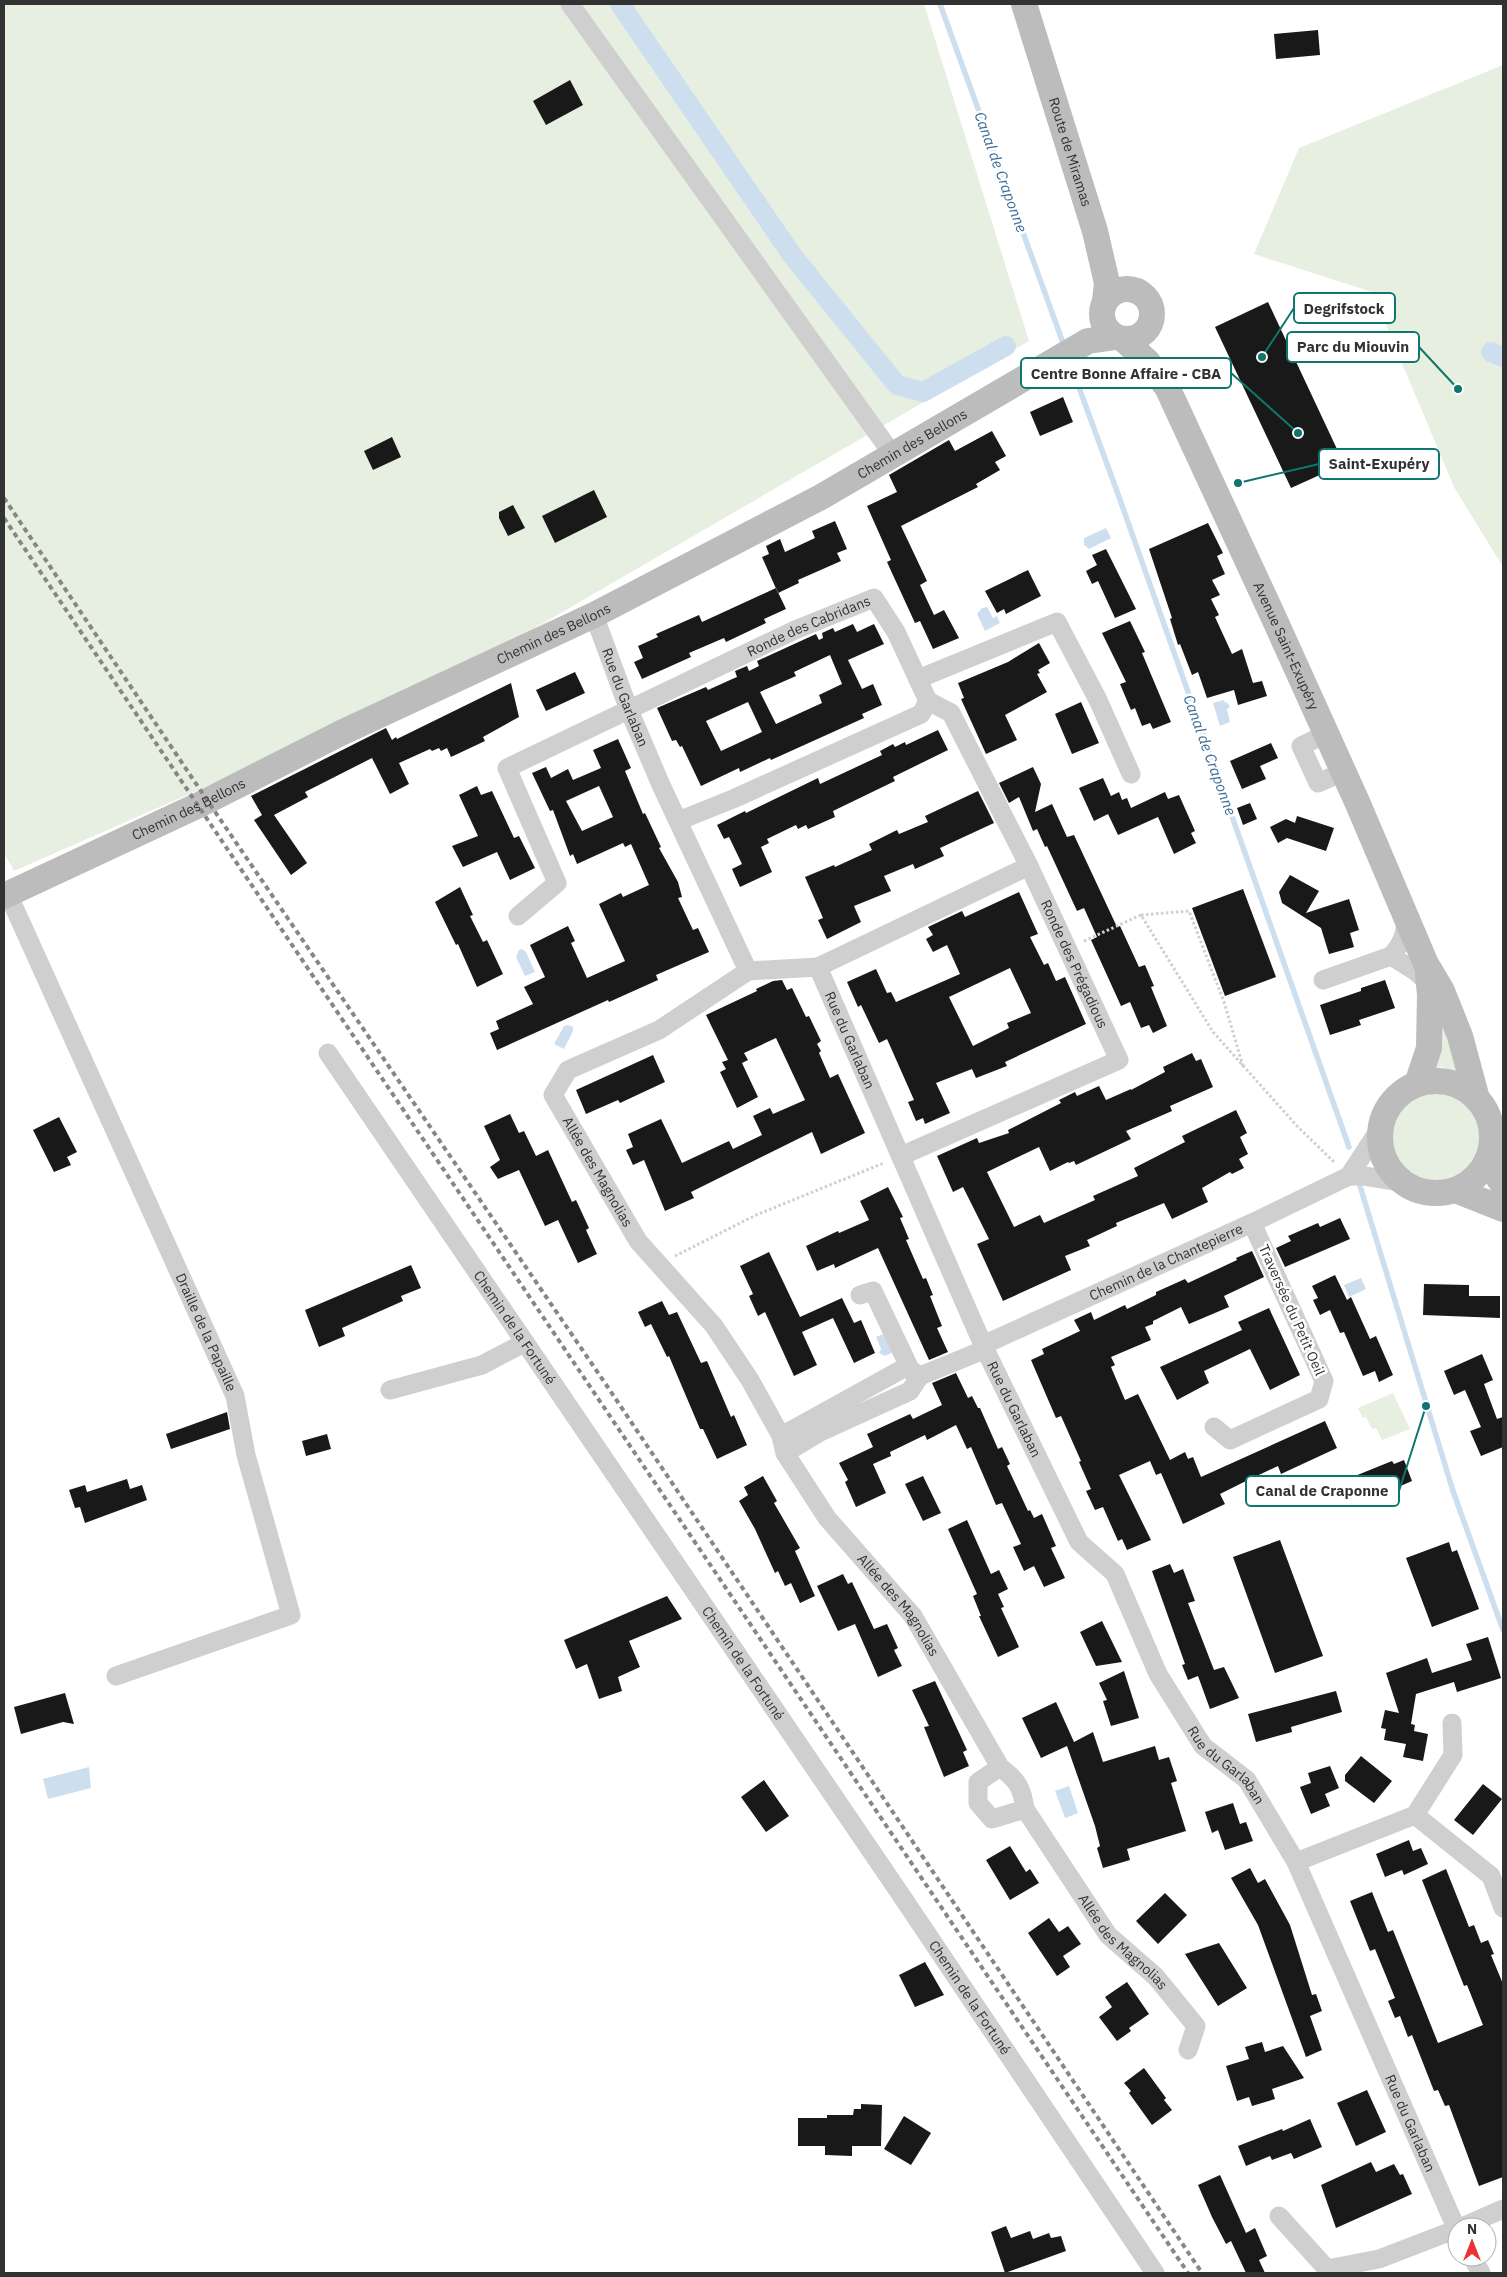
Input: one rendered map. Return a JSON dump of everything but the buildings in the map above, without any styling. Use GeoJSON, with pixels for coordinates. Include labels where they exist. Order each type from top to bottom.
{"type":"FeatureCollection","features":[{"type":"Feature","properties":{"kind":"main road","name":"Route de Miramas"},"geometry":{"type":"LineString","coordinates":[[1024,4],[1095,231],[1107,283],[1112,324]]}},
{"type":"Feature","properties":{"kind":"main road"},"geometry":{"type":"LineString","coordinates":[[1095,231],[1120,278],[1148,299],[1152,307],[1151,323],[1166,387]]}},
{"type":"Feature","properties":{"kind":"main road"},"geometry":{"type":"LineString","coordinates":[[1134,290],[1118,291],[1112,324],[1141,336],[1151,323]]}},
{"type":"Feature","properties":{"kind":"main road","name":"Chemin des Bellons"},"geometry":{"type":"LineString","coordinates":[[6,895],[198,805],[341,733],[594,614],[821,497],[1088,341],[1112,324]]}},
{"type":"Feature","properties":{"kind":"main road","name":"Avenue Saint-Exupéry"},"geometry":{"type":"LineString","coordinates":[[1112,324],[1147,361],[1166,387],[1344,772],[1406,916],[1427,973],[1431,1030],[1429,1048],[1417,1084]]}},
{"type":"Feature","properties":{"kind":"main road","name":"Avenue Saint-Exupéry"},"geometry":{"type":"LineString","coordinates":[[1427,973],[1442,990],[1460,1036],[1477,1099]]}},
{"type":"Feature","properties":{"kind":"main road"},"geometry":{"type":"LineString","coordinates":[[1450,1083],[1461,1087],[1477,1099],[1488,1116],[1492,1134],[1487,1160],[1474,1178],[1456,1190],[1437,1193],[1421,1191],[1402,1182],[1389,1168],[1381,1150],[1380,1130],[1386,1111],[1399,1094],[1417,1084],[1450,1083]]}},
{"type":"Feature","properties":{"kind":"main road"},"geometry":{"type":"LineString","coordinates":[[1487,1160],[1503,1185]]}},
{"type":"Feature","properties":{"kind":"main road"},"geometry":{"type":"LineString","coordinates":[[1456,1190],[1503,1209]]}},
{"type":"Feature","properties":{"kind":"street"},"geometry":{"type":"LineString","coordinates":[[570,4],[893,455]]}},
{"type":"Feature","properties":{"kind":"street","name":"Ronde des Cabridans"},"geometry":{"type":"LineString","coordinates":[[629,710],[795,630],[874,598],[896,632],[928,702]]}},
{"type":"Feature","properties":{"kind":"street","name":"Rue du Garlaban"},"geometry":{"type":"LineString","coordinates":[[594,614],[629,710],[748,971]]}},
{"type":"Feature","properties":{"kind":"street"},"geometry":{"type":"LineString","coordinates":[[918,679],[1057,622],[1098,700],[1132,774]]}},
{"type":"Feature","properties":{"kind":"street"},"geometry":{"type":"LineString","coordinates":[[678,821],[733,799],[921,714],[928,702]]}},
{"type":"Feature","properties":{"kind":"street","name":"Ronde des Prégadious"},"geometry":{"type":"LineString","coordinates":[[902,1156],[1119,1060],[1029,866],[950,714],[928,702]]}},
{"type":"Feature","properties":{"kind":"street"},"geometry":{"type":"LineString","coordinates":[[518,916],[557,883],[507,768],[629,710]]}},
{"type":"Feature","properties":{"kind":"street"},"geometry":{"type":"LineString","coordinates":[[748,971],[818,967],[1029,866]]}},
{"type":"Feature","properties":{"kind":"street","name":"Draille de la Papaille"},"geometry":{"type":"LineString","coordinates":[[6,895],[236,1396],[246,1455],[291,1615],[116,1676]]}},
{"type":"Feature","properties":{"kind":"street"},"geometry":{"type":"LineString","coordinates":[[1323,980],[1391,956],[1400,946],[1406,930],[1406,916]]}},
{"type":"Feature","properties":{"kind":"street"},"geometry":{"type":"LineString","coordinates":[[1391,956],[1416,971],[1427,973]]}},
{"type":"Feature","properties":{"kind":"street","name":"Rue du Garlaban"},"geometry":{"type":"LineString","coordinates":[[818,967],[984,1347],[1079,1542],[1115,1574],[1158,1674],[1203,1746],[1247,1780],[1296,1862],[1451,2217]]}},
{"type":"Feature","properties":{"kind":"street","name":"Allée des Magnolias"},"geometry":{"type":"LineString","coordinates":[[748,971],[659,1030],[568,1070],[553,1095],[638,1241],[714,1326],[760,1396],[783,1444],[827,1518],[913,1616],[1000,1766],[1013,1777],[1022,1792],[1025,1809],[1108,1935],[1156,1977],[1196,2026],[1188,2050]]}},
{"type":"Feature","properties":{"kind":"street","name":"Chemin de la Fortuné"},"geometry":{"type":"LineString","coordinates":[[328,1053],[1155,2273]]}},
{"type":"Feature","properties":{"kind":"street"},"geometry":{"type":"LineString","coordinates":[[1349,1176],[1380,1130]]}},
{"type":"Feature","properties":{"kind":"street"},"geometry":{"type":"LineString","coordinates":[[1349,1176],[1364,1176],[1402,1182]]}},
{"type":"Feature","properties":{"kind":"street","name":"Chemin de la Chantepierre"},"geometry":{"type":"LineString","coordinates":[[984,1347],[1349,1176]]}},
{"type":"Feature","properties":{"kind":"street","name":"Traversée du Petit Oeil"},"geometry":{"type":"LineString","coordinates":[[1214,1427],[1230,1440],[1319,1399],[1324,1382],[1252,1223]]}},
{"type":"Feature","properties":{"kind":"street"},"geometry":{"type":"LineString","coordinates":[[783,1444],[820,1432],[910,1391],[916,1373],[873,1291],[860,1295]]}},
{"type":"Feature","properties":{"kind":"street"},"geometry":{"type":"LineString","coordinates":[[390,1390],[482,1365],[524,1343]]}},
{"type":"Feature","properties":{"kind":"street"},"geometry":{"type":"LineString","coordinates":[[916,1373],[984,1347]]}},
{"type":"Feature","properties":{"kind":"street"},"geometry":{"type":"LineString","coordinates":[[1296,1862],[1415,1815],[1453,1755],[1452,1723]]}},
{"type":"Feature","properties":{"kind":"street"},"geometry":{"type":"LineString","coordinates":[[1000,1766],[978,1782],[978,1803],[992,1819],[1025,1809]]}},
{"type":"Feature","properties":{"kind":"street"},"geometry":{"type":"LineString","coordinates":[[1415,1815],[1490,1876],[1503,1908]]}},
{"type":"Feature","properties":{"kind":"street"},"geometry":{"type":"LineString","coordinates":[[1485,2217],[1503,2209]]}},
{"type":"Feature","properties":{"kind":"street"},"geometry":{"type":"LineString","coordinates":[[1279,2216],[1327,2269],[1382,2266],[1447,2235]]}},
{"type":"Feature","properties":{"kind":"path"},"geometry":{"type":"LineString","coordinates":[[1067,948],[1141,915],[1189,911],[1224,1002],[1244,1069]]}},
{"type":"Feature","properties":{"kind":"path"},"geometry":{"type":"LineString","coordinates":[[1141,915],[1213,1032],[1244,1069],[1297,1126],[1349,1176]]}},
{"type":"Feature","properties":{"kind":"path"},"geometry":{"type":"LineString","coordinates":[[659,1265],[756,1216],[902,1156]]}},
{"type":"Feature","properties":{"kind":"shaded area"},"geometry":{"type":"Polygon","coordinates":[[[4,4],[924,4],[1029,341],[516,639],[219,781],[14,871],[4,853],[4,4]]]}},
{"type":"Feature","properties":{"kind":"shaded area"},"geometry":{"type":"Polygon","coordinates":[[[1503,65],[1503,567],[1454,487],[1372,292],[1254,254],[1299,148],[1503,65]]]}},
{"type":"Feature","properties":{"kind":"shaded area"},"geometry":{"type":"Polygon","coordinates":[[[1442,1014],[1458,1074],[1442,1067],[1429,1070],[1442,1014]]]}},
{"type":"Feature","properties":{"kind":"shaded area"},"geometry":{"type":"Polygon","coordinates":[[[1426,1092],[1444,1092],[1460,1099],[1472,1111],[1479,1127],[1479,1145],[1472,1161],[1460,1173],[1444,1180],[1426,1180],[1410,1173],[1398,1161],[1391,1145],[1391,1127],[1398,1111],[1410,1099],[1426,1092]]]}},
{"type":"Feature","properties":{"kind":"shaded area"},"geometry":{"type":"Polygon","coordinates":[[[1393,1393],[1410,1429],[1382,1440],[1376,1428],[1372,1429],[1366,1417],[1363,1418],[1358,1408],[1393,1393]]]}},
{"type":"Feature","properties":{"kind":"water"},"geometry":{"type":"Polygon","coordinates":[[[1106,528],[1111,538],[1089,549],[1084,545],[1084,538],[1106,528]]]}},
{"type":"Feature","properties":{"kind":"water"},"geometry":{"type":"Polygon","coordinates":[[[987,607],[993,618],[997,616],[1000,623],[985,631],[977,614],[982,608],[987,607]]]}},
{"type":"Feature","properties":{"kind":"water"},"geometry":{"type":"Polygon","coordinates":[[[1224,700],[1230,707],[1227,709],[1230,722],[1220,726],[1213,703],[1224,700]]]}},
{"type":"Feature","properties":{"kind":"water"},"geometry":{"type":"Polygon","coordinates":[[[522,949],[526,952],[535,972],[525,976],[516,957],[519,950],[522,949]]]}},
{"type":"Feature","properties":{"kind":"water"},"geometry":{"type":"Polygon","coordinates":[[[564,1026],[573,1027],[573,1031],[564,1049],[554,1044],[564,1026]]]}},
{"type":"Feature","properties":{"kind":"water"},"geometry":{"type":"Polygon","coordinates":[[[1361,1278],[1366,1289],[1349,1297],[1344,1285],[1361,1278]]]}},
{"type":"Feature","properties":{"kind":"water"},"geometry":{"type":"Polygon","coordinates":[[[886,1333],[894,1352],[885,1356],[879,1353],[881,1349],[876,1337],[886,1333]]]}},
{"type":"Feature","properties":{"kind":"water"},"geometry":{"type":"Polygon","coordinates":[[[89,1767],[91,1788],[48,1799],[43,1779],[89,1767]]]}},
{"type":"Feature","properties":{"kind":"water"},"geometry":{"type":"Polygon","coordinates":[[[1069,1786],[1078,1813],[1065,1818],[1055,1791],[1069,1786]]]}},
{"type":"Feature","properties":{"kind":"waterway"},"geometry":{"type":"LineString","coordinates":[[620,4],[792,255],[897,385],[923,392],[1006,346]]}},
{"type":"Feature","properties":{"kind":"waterway","name":"Canal de Craponne"},"geometry":{"type":"LineString","coordinates":[[940,4],[1062,340]]}},
{"type":"Feature","properties":{"kind":"waterway"},"geometry":{"type":"LineString","coordinates":[[1491,352],[1503,357]]}},
{"type":"Feature","properties":{"kind":"waterway","name":"Canal de Craponne"},"geometry":{"type":"LineString","coordinates":[[1070,363],[1349,1147]]}},
{"type":"Feature","properties":{"kind":"waterway","name":"Canal de Craponne"},"geometry":{"type":"LineString","coordinates":[[1360,1186],[1453,1491],[1503,1630]]}},
{"type":"Feature","properties":{"kind":"railway"},"geometry":{"type":"LineString","coordinates":[[4,498],[207,800],[607,1386],[1202,2273]]}},
{"type":"Feature","properties":{"kind":"railway"},"geometry":{"type":"LineString","coordinates":[[4,518],[1188,2273]]}},
{"type":"Feature","properties":{"kind":"place","name":"Degrifstock"},"geometry":{"type":"Point","coordinates":[1262,357]}},
{"type":"Feature","properties":{"kind":"place","name":"Parc du Miouvin"},"geometry":{"type":"Point","coordinates":[1458,389]}},
{"type":"Feature","properties":{"kind":"place","name":"Centre Bonne Affaire - CBA"},"geometry":{"type":"Point","coordinates":[1298,433]}},
{"type":"Feature","properties":{"kind":"place","name":"Saint-Exupéry"},"geometry":{"type":"Point","coordinates":[1238,483]}},
{"type":"Feature","properties":{"kind":"place","name":"Canal de Craponne"},"geometry":{"type":"Point","coordinates":[1426,1406]}}]}
